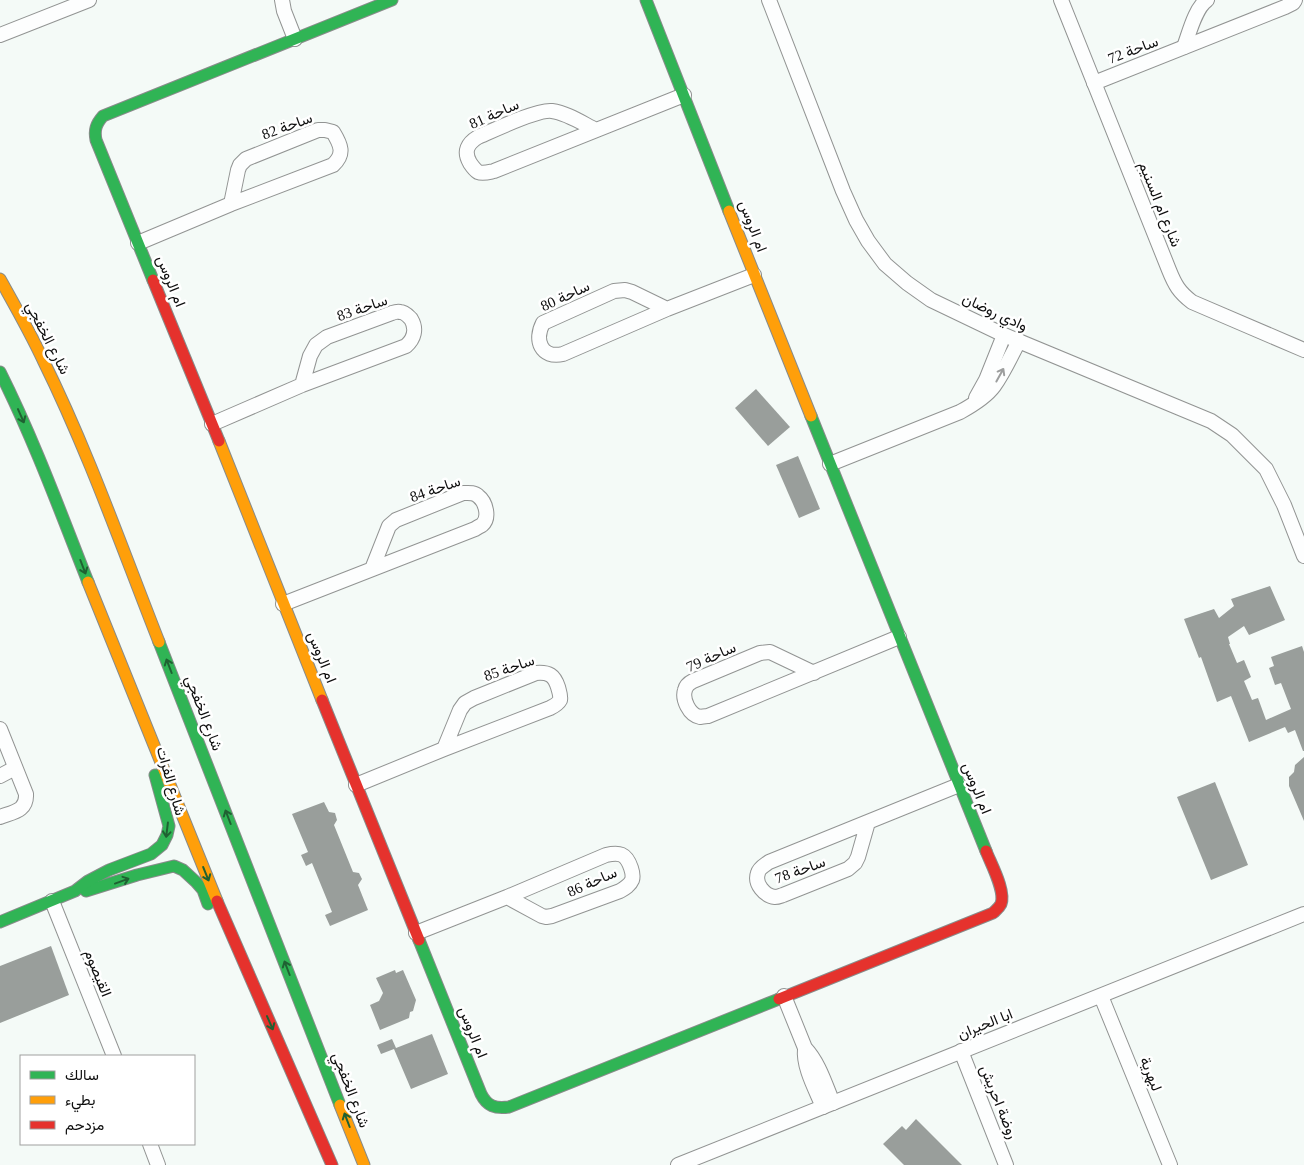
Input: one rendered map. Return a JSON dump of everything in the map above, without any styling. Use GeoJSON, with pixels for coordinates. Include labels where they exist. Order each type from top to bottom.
{"type":"FeatureCollection","features":[{"type":"Feature","properties":{"kind":"main road","name":"ام الروس"},"geometry":{"type":"LineString","coordinates":[[392,0],[103,116],[95,126],[95,132],[96,140],[482,1097],[490,1106],[500,1109],[987,916],[998,908],[1002,898],[1002,892],[754,275],[646,0]]}},
{"type":"Feature","properties":{"kind":"main road","name":"شارع الخفجي"},"geometry":{"type":"LineString","coordinates":[[0,279],[33,339],[68,412],[364,1165]]}},
{"type":"Feature","properties":{"kind":"main road"},"geometry":{"type":"LineString","coordinates":[[0,372],[39,458],[229,930],[332,1165]]}},
{"type":"Feature","properties":{"kind":"main road","name":"شارع الفرات"},"geometry":{"type":"LineString","coordinates":[[0,922],[74,891],[109,870],[151,854],[162,845],[168,835],[169,826],[158,781],[142,735],[141,715]]}},
{"type":"Feature","properties":{"kind":"main road","name":"شارع الفرات"},"geometry":{"type":"LineString","coordinates":[[74,891],[91,890],[137,875],[174,866],[183,870],[203,890],[211,910],[229,930]]}},
{"type":"Feature","properties":{"kind":"street"},"geometry":{"type":"LineString","coordinates":[[0,35],[89,0]]}},
{"type":"Feature","properties":{"kind":"street"},"geometry":{"type":"LineString","coordinates":[[274,0],[276,4],[283,6],[295,39]]}},
{"type":"Feature","properties":{"kind":"street","name":"وادي روضان"},"geometry":{"type":"LineString","coordinates":[[769,0],[843,191],[868,241],[885,264],[931,300],[1004,335],[1211,421],[1232,435],[1266,469],[1284,505],[1304,556]]}},
{"type":"Feature","properties":{"kind":"street","name":"شارع ام السنيم"},"geometry":{"type":"LineString","coordinates":[[1061,0],[1178,289],[1192,302],[1304,350]]}},
{"type":"Feature","properties":{"kind":"street"},"geometry":{"type":"LineString","coordinates":[[1184,48],[1198,10],[1203,2],[1207,0]]}},
{"type":"Feature","properties":{"kind":"street","name":"ساحة 72"},"geometry":{"type":"LineString","coordinates":[[1094,83],[1285,7],[1295,0]]}},
{"type":"Feature","properties":{"kind":"street","name":"ساحة 81"},"geometry":{"type":"LineString","coordinates":[[596,130],[560,113],[551,111],[540,112],[478,136],[470,142],[467,149],[468,159],[473,168],[478,172],[486,173],[596,130],[684,95]]}},
{"type":"Feature","properties":{"kind":"street","name":"ساحة 82"},"geometry":{"type":"LineString","coordinates":[[138,243],[231,204],[333,165],[338,161],[340,147],[333,132],[318,130],[246,159],[238,170],[231,204]]}},
{"type":"Feature","properties":{"kind":"street","name":"ساحة 80"},"geometry":{"type":"LineString","coordinates":[[667,309],[632,292],[625,290],[614,291],[543,322],[538,338],[543,349],[550,354],[563,354],[667,309],[754,275]]}},
{"type":"Feature","properties":{"kind":"street","name":"ساحة 83"},"geometry":{"type":"LineString","coordinates":[[212,424],[302,385],[406,346],[411,342],[413,336],[413,322],[408,315],[401,312],[392,313],[327,337],[316,345],[310,356],[302,385]]}},
{"type":"Feature","properties":{"kind":"street"},"geometry":{"type":"LineString","coordinates":[[974,402],[986,380],[1004,335]]}},
{"type":"Feature","properties":{"kind":"street"},"geometry":{"type":"LineString","coordinates":[[830,464],[960,412],[994,386],[1019,341]]}},
{"type":"Feature","properties":{"kind":"street","name":"ساحة 84"},"geometry":{"type":"LineString","coordinates":[[283,604],[475,529],[483,524],[486,518],[486,511],[478,495],[463,493],[396,520],[389,526],[372,569]]}},
{"type":"Feature","properties":{"kind":"street","name":"ساحة 79"},"geometry":{"type":"LineString","coordinates":[[814,673],[770,652],[760,654],[693,681],[688,684],[684,691],[685,699],[689,709],[694,714],[700,717],[708,716],[814,673],[899,637]]}},
{"type":"Feature","properties":{"kind":"street","name":"ساحة 85"},"geometry":{"type":"LineString","coordinates":[[356,785],[444,748],[550,708],[560,700],[556,681],[552,675],[544,672],[536,673],[465,703],[460,710],[444,748]]}},
{"type":"Feature","properties":{"kind":"street"},"geometry":{"type":"LineString","coordinates":[[0,729],[26,794],[26,801],[23,807],[0,817]]}},
{"type":"Feature","properties":{"kind":"street"},"geometry":{"type":"LineString","coordinates":[[0,776],[16,768]]}},
{"type":"Feature","properties":{"kind":"street","name":"ساحة 78"},"geometry":{"type":"LineString","coordinates":[[868,822],[858,857],[855,863],[848,869],[783,896],[774,897],[760,888],[757,880],[758,873],[769,862],[959,785]]}},
{"type":"Feature","properties":{"kind":"street","name":"ساحة 86"},"geometry":{"type":"LineString","coordinates":[[416,933],[606,855],[615,853],[624,855],[632,870],[632,879],[628,886],[620,891],[552,916],[542,916],[507,897]]}},
{"type":"Feature","properties":{"kind":"street","name":"القيصوم"},"geometry":{"type":"LineString","coordinates":[[52,901],[114,1055]]}},
{"type":"Feature","properties":{"kind":"street","name":"ابا الحيران"},"geometry":{"type":"LineString","coordinates":[[678,1165],[1304,914]]}},
{"type":"Feature","properties":{"kind":"street"},"geometry":{"type":"LineString","coordinates":[[784,996],[805,1048],[816,1063],[828,1105]]}},
{"type":"Feature","properties":{"kind":"street","name":"لبهرية"},"geometry":{"type":"LineString","coordinates":[[1101,996],[1170,1165]]}},
{"type":"Feature","properties":{"kind":"street","name":"روضة احريش"},"geometry":{"type":"LineString","coordinates":[[961,1051],[1006,1165]]}},
{"type":"Feature","properties":{"kind":"street"},"geometry":{"type":"LineString","coordinates":[[150,1145],[158,1165]]}},
{"type":"Feature","properties":{"kind":"building"},"geometry":{"type":"Polygon","coordinates":[[[756,389],[790,427],[768,446],[735,408],[756,389]]]}},
{"type":"Feature","properties":{"kind":"building"},"geometry":{"type":"Polygon","coordinates":[[[798,456],[820,509],[799,518],[776,465],[798,456]]]}},
{"type":"Feature","properties":{"kind":"building"},"geometry":{"type":"Polygon","coordinates":[[[1270,586],[1285,620],[1249,635],[1244,626],[1228,637],[1229,644],[1237,663],[1244,660],[1251,677],[1244,681],[1252,700],[1258,698],[1266,720],[1291,709],[1281,683],[1275,685],[1269,668],[1274,666],[1271,657],[1302,646],[1304,652],[1304,751],[1295,730],[1288,733],[1285,727],[1249,742],[1231,696],[1217,702],[1201,657],[1199,658],[1184,619],[1214,609],[1219,618],[1234,606],[1231,599],[1270,586]]]}},
{"type":"Feature","properties":{"kind":"building"},"geometry":{"type":"Polygon","coordinates":[[[1304,757],[1304,821],[1289,786],[1289,777],[1294,772],[1295,765],[1304,757]]]}},
{"type":"Feature","properties":{"kind":"building"},"geometry":{"type":"Polygon","coordinates":[[[1215,782],[1248,865],[1211,880],[1177,797],[1215,782]]]}},
{"type":"Feature","properties":{"kind":"building"},"geometry":{"type":"Polygon","coordinates":[[[324,802],[329,812],[335,813],[337,820],[334,825],[353,872],[359,873],[362,879],[358,885],[368,910],[330,926],[325,915],[332,912],[312,863],[306,866],[301,855],[308,852],[292,814],[324,802]]]}},
{"type":"Feature","properties":{"kind":"building"},"geometry":{"type":"Polygon","coordinates":[[[51,946],[69,995],[0,1023],[0,966],[51,946]]]}},
{"type":"Feature","properties":{"kind":"building"},"geometry":{"type":"Polygon","coordinates":[[[395,970],[396,973],[403,970],[416,1000],[409,1018],[380,1030],[370,1005],[379,1001],[383,993],[376,978],[395,970]]]}},
{"type":"Feature","properties":{"kind":"building"},"geometry":{"type":"Polygon","coordinates":[[[432,1034],[448,1074],[411,1089],[394,1049],[381,1054],[377,1045],[392,1039],[396,1048],[432,1034]]]}},
{"type":"Feature","properties":{"kind":"building"},"geometry":{"type":"Polygon","coordinates":[[[916,1119],[962,1165],[904,1165],[883,1144],[902,1126],[906,1130],[916,1119]]]}},
{"type":"Feature","properties":{"kind":"traffic: fast"},"geometry":{"type":"LineString","coordinates":[[153,280],[96,140],[96,127],[103,116],[392,0]]}},
{"type":"Feature","properties":{"kind":"traffic: fast"},"geometry":{"type":"LineString","coordinates":[[646,0],[729,211]]}},
{"type":"Feature","properties":{"kind":"traffic: fast"},"geometry":{"type":"LineString","coordinates":[[0,372],[57,502],[88,582]]}},
{"type":"Feature","properties":{"kind":"traffic: fast"},"geometry":{"type":"LineString","coordinates":[[811,416],[986,851]]}},
{"type":"Feature","properties":{"kind":"traffic: fast"},"geometry":{"type":"LineString","coordinates":[[159,642],[340,1105]]}},
{"type":"Feature","properties":{"kind":"traffic: fast"},"geometry":{"type":"LineString","coordinates":[[0,922],[75,891],[88,881],[109,870],[151,854],[162,845],[169,826],[155,775]]}},
{"type":"Feature","properties":{"kind":"traffic: fast"},"geometry":{"type":"LineString","coordinates":[[86,891],[174,866],[183,870],[196,882],[203,890],[208,904]]}},
{"type":"Feature","properties":{"kind":"traffic: fast"},"geometry":{"type":"LineString","coordinates":[[419,940],[481,1094],[489,1104],[500,1108],[509,1107],[779,999]]}},
{"type":"Feature","properties":{"kind":"traffic: slow"},"geometry":{"type":"LineString","coordinates":[[729,211],[811,416]]}},
{"type":"Feature","properties":{"kind":"traffic: slow"},"geometry":{"type":"LineString","coordinates":[[0,279],[38,350],[75,429],[159,642]]}},
{"type":"Feature","properties":{"kind":"traffic: slow"},"geometry":{"type":"LineString","coordinates":[[219,441],[322,700]]}},
{"type":"Feature","properties":{"kind":"traffic: slow"},"geometry":{"type":"LineString","coordinates":[[88,582],[217,901]]}},
{"type":"Feature","properties":{"kind":"traffic: slow"},"geometry":{"type":"LineString","coordinates":[[340,1105],[364,1165]]}},
{"type":"Feature","properties":{"kind":"traffic: jam"},"geometry":{"type":"LineString","coordinates":[[153,280],[219,441]]}},
{"type":"Feature","properties":{"kind":"traffic: jam"},"geometry":{"type":"LineString","coordinates":[[322,700],[419,940]]}},
{"type":"Feature","properties":{"kind":"traffic: jam"},"geometry":{"type":"LineString","coordinates":[[779,999],[993,913],[1001,904],[1002,899],[997,878],[986,851]]}},
{"type":"Feature","properties":{"kind":"traffic: jam"},"geometry":{"type":"LineString","coordinates":[[217,901],[332,1165]]}}]}
